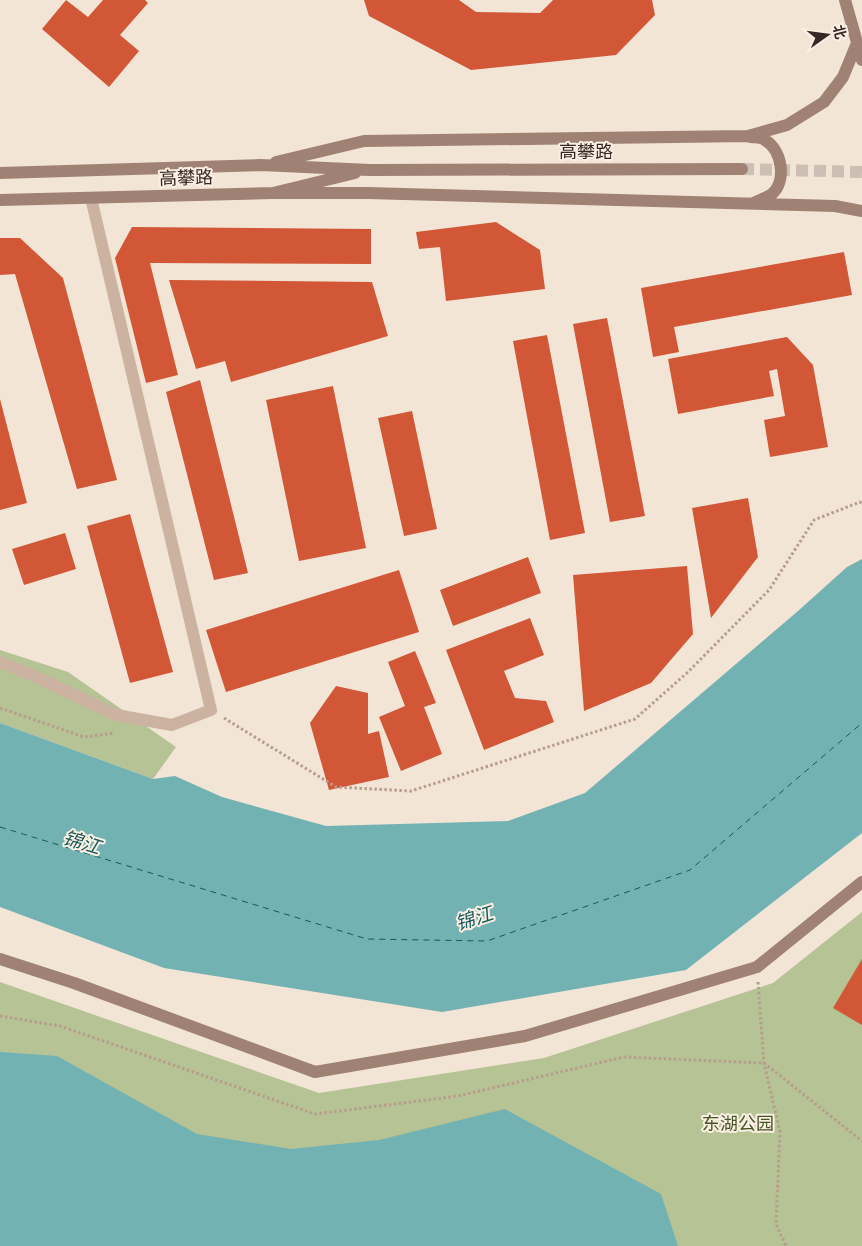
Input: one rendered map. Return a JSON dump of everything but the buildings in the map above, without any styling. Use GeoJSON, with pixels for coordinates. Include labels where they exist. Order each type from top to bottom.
{"type":"FeatureCollection","features":[{"type":"Feature","properties":{"kind":"street"},"geometry":{"type":"LineString","coordinates":[[845,0],[862,60]]}},
{"type":"Feature","properties":{"kind":"street"},"geometry":{"type":"LineString","coordinates":[[748,136],[786,125],[824,102],[843,76],[857,43]]}},
{"type":"Feature","properties":{"kind":"street"},"geometry":{"type":"LineString","coordinates":[[261,165],[364,141],[748,136],[764,139],[772,146],[779,156],[781,169],[779,184],[771,194],[752,204]]}},
{"type":"Feature","properties":{"kind":"street","name":"高攀路"},"geometry":{"type":"LineString","coordinates":[[0,173],[261,165],[370,170],[742,169]]}},
{"type":"Feature","properties":{"kind":"street","name":"高攀路"},"geometry":{"type":"LineString","coordinates":[[0,200],[273,193],[370,170]]}},
{"type":"Feature","properties":{"kind":"street"},"geometry":{"type":"LineString","coordinates":[[273,193],[834,206],[862,211]]}},
{"type":"Feature","properties":{"kind":"street"},"geometry":{"type":"LineString","coordinates":[[0,662],[116,715],[172,725],[211,710],[91,198]]}},
{"type":"Feature","properties":{"kind":"street"},"geometry":{"type":"LineString","coordinates":[[0,959],[74,983],[315,1072],[525,1036],[757,967],[862,882]]}},
{"type":"Feature","properties":{"kind":"path"},"geometry":{"type":"LineString","coordinates":[[211,710],[336,787],[411,791],[635,719],[688,672],[768,590],[814,520],[860,502],[862,504]]}},
{"type":"Feature","properties":{"kind":"path"},"geometry":{"type":"LineString","coordinates":[[0,708],[84,737],[123,732]]}},
{"type":"Feature","properties":{"kind":"path"},"geometry":{"type":"LineString","coordinates":[[757,967],[764,1063],[780,1132],[776,1224],[786,1246]]}},
{"type":"Feature","properties":{"kind":"path"},"geometry":{"type":"LineString","coordinates":[[764,1063],[862,1142]]}},
{"type":"Feature","properties":{"kind":"green space"},"geometry":{"type":"Polygon","coordinates":[[[0,650],[68,672],[176,747],[153,779],[0,723],[0,650]]]}},
{"type":"Feature","properties":{"kind":"green space","name":"东湖公园"},"geometry":{"type":"Polygon","coordinates":[[[862,912],[862,1246],[0,1246],[0,982],[319,1093],[544,1058],[773,983],[862,912]]]}},
{"type":"Feature","properties":{"kind":"water","name":"锦江"},"geometry":{"type":"Polygon","coordinates":[[[862,559],[862,833],[686,970],[442,1012],[164,968],[0,907],[0,723],[153,779],[175,776],[222,797],[326,826],[508,821],[585,793],[847,567],[862,559]]]}},
{"type":"Feature","properties":{"kind":"water"},"geometry":{"type":"Polygon","coordinates":[[[0,1052],[57,1056],[197,1134],[291,1149],[379,1140],[505,1109],[661,1194],[678,1246],[0,1246],[0,1052]]]}},
{"type":"Feature","properties":{"kind":"ferry route"},"geometry":{"type":"LineString","coordinates":[[0,827],[367,939],[487,941],[690,870],[862,723]]}},
{"type":"Feature","properties":{"kind":"tunnel"},"geometry":{"type":"LineString","coordinates":[[742,169],[862,172]]}}]}
